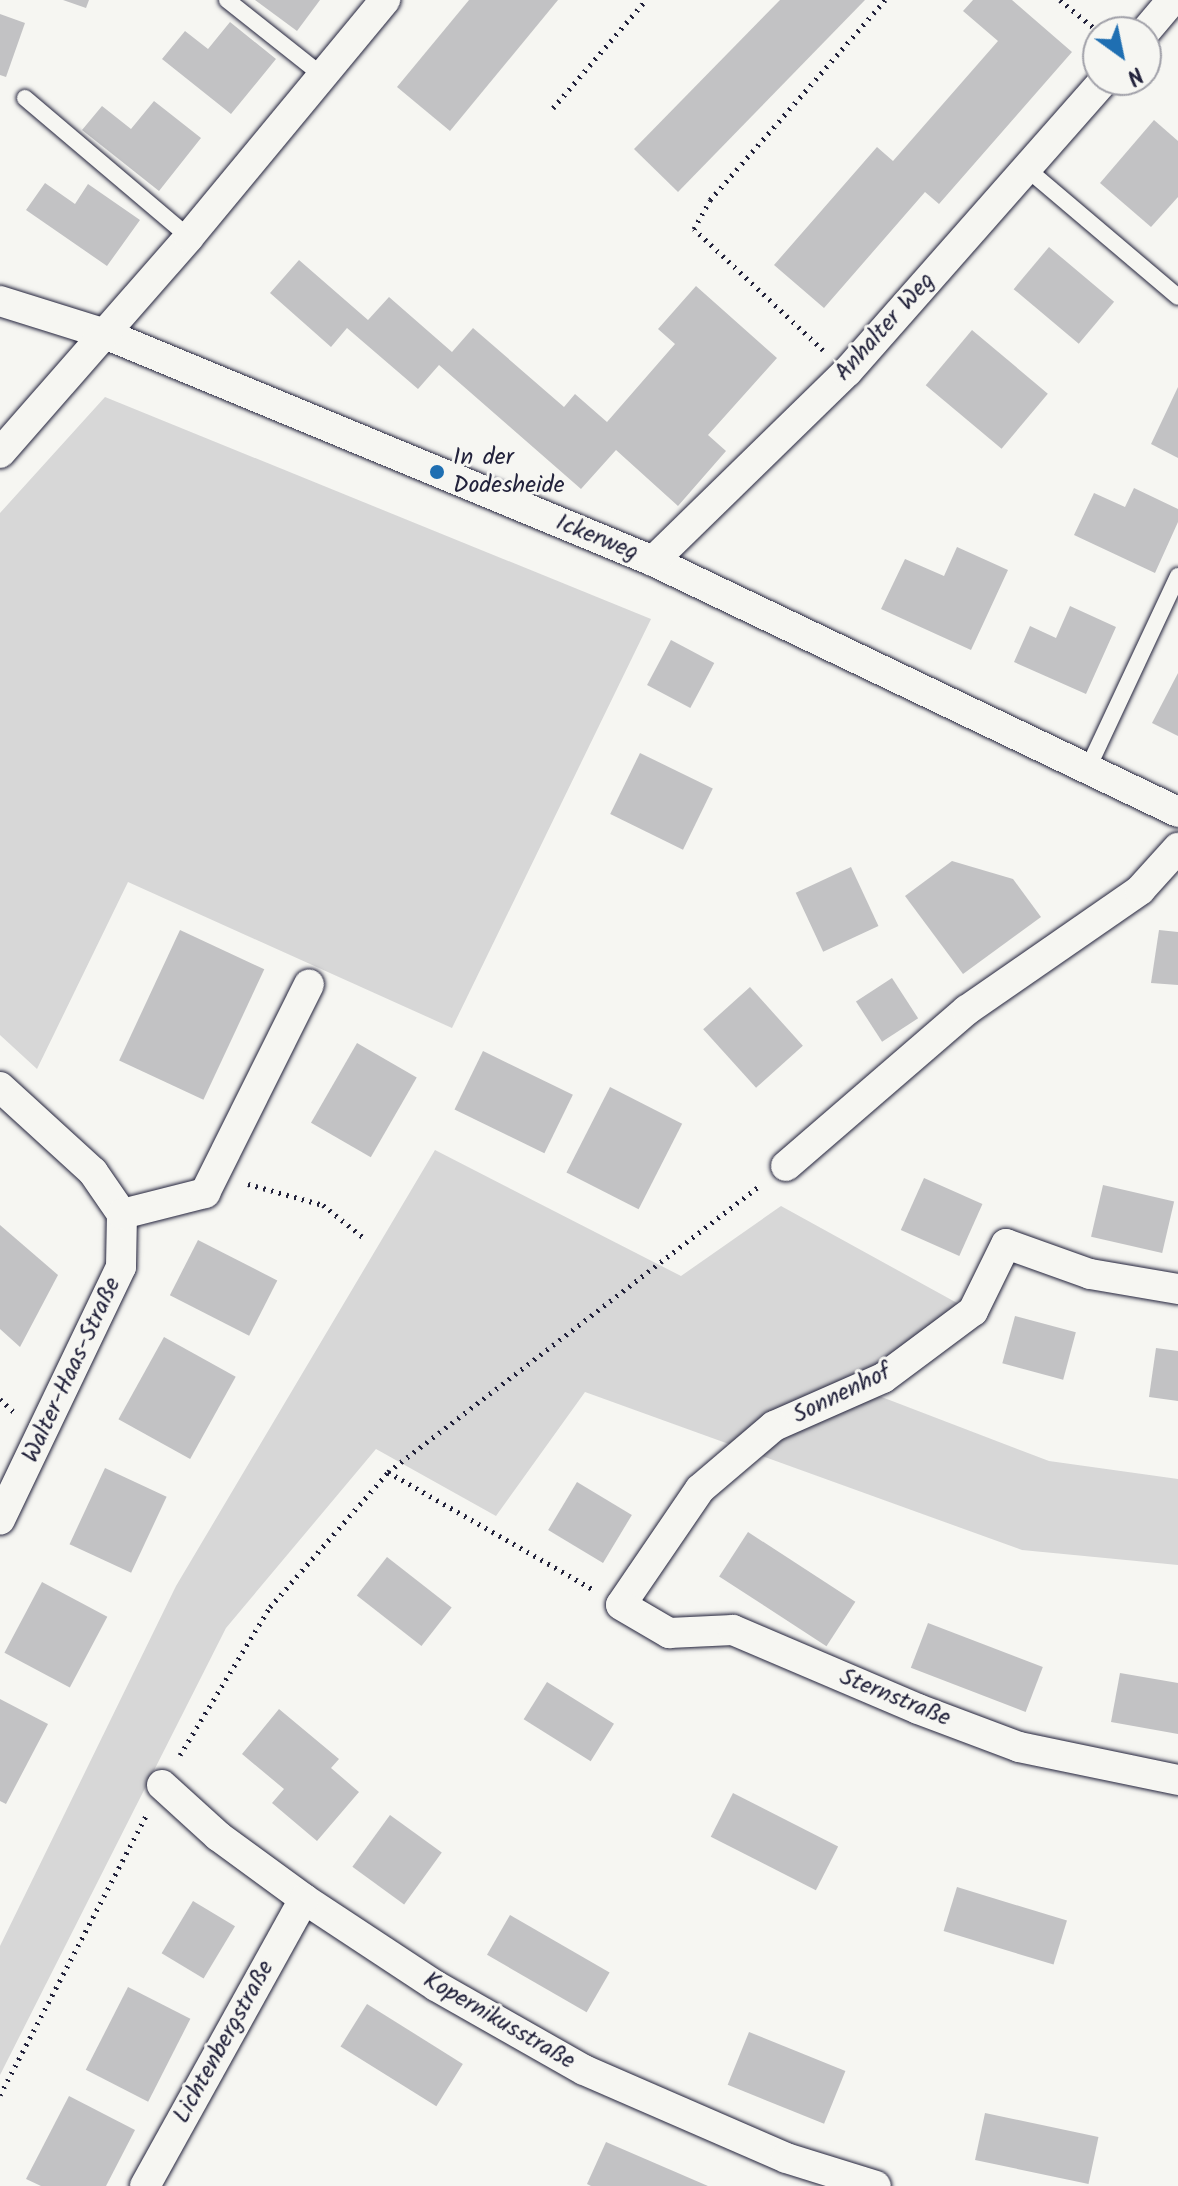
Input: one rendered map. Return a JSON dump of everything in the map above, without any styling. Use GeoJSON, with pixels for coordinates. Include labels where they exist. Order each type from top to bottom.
{"type":"FeatureCollection","features":[{"type":"Feature","properties":{"kind":"street"},"geometry":{"type":"LineString","coordinates":[[0,453],[189,237],[385,0]]}},
{"type":"Feature","properties":{"kind":"street"},"geometry":{"type":"LineString","coordinates":[[1158,16],[1172,0]]}},
{"type":"Feature","properties":{"kind":"street","name":"Anhalter Weg"},"geometry":{"type":"LineString","coordinates":[[653,561],[847,372],[1090,96]]}},
{"type":"Feature","properties":{"kind":"street","name":"Ickerweg"},"geometry":{"type":"LineString","coordinates":[[0,301],[105,334],[653,561],[1178,812]]}},
{"type":"Feature","properties":{"kind":"street"},"geometry":{"type":"LineString","coordinates":[[786,1166],[967,1010],[1140,890],[1178,848]]}},
{"type":"Feature","properties":{"kind":"street"},"geometry":{"type":"LineString","coordinates":[[0,1087],[93,1172],[122,1214],[205,1193],[309,984]]}},
{"type":"Feature","properties":{"kind":"street","name":"Walter-Haas-Straße"},"geometry":{"type":"LineString","coordinates":[[0,1520],[121,1267],[122,1214]]}},
{"type":"Feature","properties":{"kind":"street","name":"Sonnenhof"},"geometry":{"type":"LineString","coordinates":[[621,1605],[700,1489],[774,1426],[883,1378],[973,1311],[1006,1244],[1090,1274],[1178,1289]]}},
{"type":"Feature","properties":{"kind":"street","name":"Sternstraße"},"geometry":{"type":"LineString","coordinates":[[621,1605],[669,1633],[733,1630],[918,1709],[1019,1747],[1178,1780]]}},
{"type":"Feature","properties":{"kind":"street","name":"Kopernikusstraße"},"geometry":{"type":"LineString","coordinates":[[162,1785],[218,1836],[304,1899],[436,1986],[584,2070],[786,2158],[876,2186]]}},
{"type":"Feature","properties":{"kind":"street","name":"Lichtenbergstraße"},"geometry":{"type":"LineString","coordinates":[[145,2186],[304,1899]]}},
{"type":"Feature","properties":{"kind":"lane"},"geometry":{"type":"LineString","coordinates":[[227,0],[323,76]]}},
{"type":"Feature","properties":{"kind":"lane"},"geometry":{"type":"LineString","coordinates":[[25,98],[189,237]]}},
{"type":"Feature","properties":{"kind":"lane"},"geometry":{"type":"LineString","coordinates":[[1026,168],[1178,297]]}},
{"type":"Feature","properties":{"kind":"lane"},"geometry":{"type":"LineString","coordinates":[[1088,768],[1178,576]]}},
{"type":"Feature","properties":{"kind":"path"},"geometry":{"type":"LineString","coordinates":[[553,108],[646,0]]}},
{"type":"Feature","properties":{"kind":"path"},"geometry":{"type":"LineString","coordinates":[[847,372],[694,229],[710,200],[885,0]]}},
{"type":"Feature","properties":{"kind":"path"},"geometry":{"type":"LineString","coordinates":[[1060,0],[1082,18]]}},
{"type":"Feature","properties":{"kind":"path"},"geometry":{"type":"LineString","coordinates":[[0,2095],[162,1785],[270,1607],[388,1472],[786,1166]]}},
{"type":"Feature","properties":{"kind":"path"},"geometry":{"type":"LineString","coordinates":[[216,1171],[265,1191],[323,1205],[364,1238]]}},
{"type":"Feature","properties":{"kind":"path"},"geometry":{"type":"LineString","coordinates":[[388,1472],[621,1605]]}},
{"type":"Feature","properties":{"kind":"shaded area"},"geometry":{"type":"Polygon","coordinates":[[[105,397],[651,619],[452,1028],[128,882],[37,1069],[0,1035],[0,513],[105,397]]]}},
{"type":"Feature","properties":{"kind":"shaded area"},"geometry":{"type":"Polygon","coordinates":[[[435,1150],[681,1276],[781,1206],[968,1309],[866,1391],[1049,1461],[1178,1479],[1178,1565],[1022,1550],[585,1392],[496,1516],[376,1449],[226,1628],[0,2075],[0,1946],[176,1586],[435,1150]]]}},
{"type":"Feature","properties":{"kind":"building"},"geometry":{"type":"Polygon","coordinates":[[[63,0],[89,0],[86,8],[63,0]]]}},
{"type":"Feature","properties":{"kind":"building"},"geometry":{"type":"Polygon","coordinates":[[[255,0],[320,0],[297,31],[255,0]]]}},
{"type":"Feature","properties":{"kind":"building"},"geometry":{"type":"Polygon","coordinates":[[[469,0],[558,0],[450,131],[397,87],[469,0]]]}},
{"type":"Feature","properties":{"kind":"building"},"geometry":{"type":"Polygon","coordinates":[[[780,0],[865,0],[678,192],[634,149],[780,0]]]}},
{"type":"Feature","properties":{"kind":"building"},"geometry":{"type":"Polygon","coordinates":[[[973,0],[1012,0],[1072,52],[939,204],[925,192],[824,308],[774,265],[877,147],[893,161],[998,41],[963,11],[973,0]]]}},
{"type":"Feature","properties":{"kind":"building"},"geometry":{"type":"Polygon","coordinates":[[[0,14],[25,23],[6,77],[0,75],[0,14]]]}},
{"type":"Feature","properties":{"kind":"building"},"geometry":{"type":"Polygon","coordinates":[[[230,22],[276,59],[231,114],[162,59],[185,31],[208,49],[230,22]]]}},
{"type":"Feature","properties":{"kind":"building"},"geometry":{"type":"Polygon","coordinates":[[[154,101],[201,138],[159,191],[82,130],[102,106],[131,129],[154,101]]]}},
{"type":"Feature","properties":{"kind":"building"},"geometry":{"type":"Polygon","coordinates":[[[1154,120],[1178,141],[1178,197],[1151,227],[1100,183],[1154,120]]]}},
{"type":"Feature","properties":{"kind":"building"},"geometry":{"type":"Polygon","coordinates":[[[45,183],[75,204],[88,184],[140,220],[107,266],[26,210],[45,183]]]}},
{"type":"Feature","properties":{"kind":"building"},"geometry":{"type":"Polygon","coordinates":[[[1049,247],[1114,302],[1079,344],[1014,289],[1049,247]]]}},
{"type":"Feature","properties":{"kind":"building"},"geometry":{"type":"Polygon","coordinates":[[[299,260],[368,320],[389,297],[452,352],[473,328],[564,407],[575,394],[607,422],[675,344],[658,329],[696,286],[777,358],[708,435],[726,451],[678,506],[616,450],[581,489],[439,365],[418,389],[347,328],[331,347],[270,293],[299,260]]]}},
{"type":"Feature","properties":{"kind":"building"},"geometry":{"type":"Polygon","coordinates":[[[972,330],[1048,394],[1002,449],[926,385],[972,330]]]}},
{"type":"Feature","properties":{"kind":"building"},"geometry":{"type":"Polygon","coordinates":[[[1178,387],[1178,458],[1151,444],[1178,387]]]}},
{"type":"Feature","properties":{"kind":"building"},"geometry":{"type":"Polygon","coordinates":[[[1134,488],[1178,509],[1178,522],[1155,573],[1074,535],[1094,493],[1125,507],[1134,488]]]}},
{"type":"Feature","properties":{"kind":"building"},"geometry":{"type":"Polygon","coordinates":[[[957,547],[1008,570],[971,650],[881,609],[905,559],[944,576],[957,547]]]}},
{"type":"Feature","properties":{"kind":"building"},"geometry":{"type":"Polygon","coordinates":[[[1070,606],[1116,627],[1086,694],[1014,662],[1030,626],[1056,638],[1070,606]]]}},
{"type":"Feature","properties":{"kind":"building"},"geometry":{"type":"Polygon","coordinates":[[[671,640],[714,663],[690,708],[647,685],[671,640]]]}},
{"type":"Feature","properties":{"kind":"building"},"geometry":{"type":"Polygon","coordinates":[[[1178,673],[1178,736],[1152,723],[1178,673]]]}},
{"type":"Feature","properties":{"kind":"building"},"geometry":{"type":"Polygon","coordinates":[[[640,753],[713,789],[683,850],[610,814],[640,753]]]}},
{"type":"Feature","properties":{"kind":"building"},"geometry":{"type":"Polygon","coordinates":[[[952,861],[1013,879],[1041,917],[963,974],[905,896],[952,861]]]}},
{"type":"Feature","properties":{"kind":"building"},"geometry":{"type":"Polygon","coordinates":[[[851,867],[878,926],[823,952],[796,893],[851,867]]]}},
{"type":"Feature","properties":{"kind":"building"},"geometry":{"type":"Polygon","coordinates":[[[180,930],[264,969],[203,1100],[119,1061],[180,930]]]}},
{"type":"Feature","properties":{"kind":"building"},"geometry":{"type":"Polygon","coordinates":[[[1159,930],[1178,932],[1178,985],[1151,983],[1159,930]]]}},
{"type":"Feature","properties":{"kind":"building"},"geometry":{"type":"Polygon","coordinates":[[[892,978],[918,1018],[882,1042],[856,1001],[892,978]]]}},
{"type":"Feature","properties":{"kind":"building"},"geometry":{"type":"Polygon","coordinates":[[[750,987],[803,1046],[756,1088],[703,1029],[750,987]]]}},
{"type":"Feature","properties":{"kind":"building"},"geometry":{"type":"Polygon","coordinates":[[[357,1043],[417,1078],[371,1157],[311,1123],[357,1043]]]}},
{"type":"Feature","properties":{"kind":"building"},"geometry":{"type":"Polygon","coordinates":[[[483,1051],[573,1095],[544,1153],[455,1109],[483,1051]]]}},
{"type":"Feature","properties":{"kind":"building"},"geometry":{"type":"Polygon","coordinates":[[[610,1087],[682,1124],[639,1209],[566,1173],[610,1087]]]}},
{"type":"Feature","properties":{"kind":"building"},"geometry":{"type":"Polygon","coordinates":[[[924,1178],[982,1204],[959,1256],[901,1230],[924,1178]]]}},
{"type":"Feature","properties":{"kind":"building"},"geometry":{"type":"Polygon","coordinates":[[[1103,1185],[1174,1201],[1162,1253],[1091,1237],[1103,1185]]]}},
{"type":"Feature","properties":{"kind":"building"},"geometry":{"type":"Polygon","coordinates":[[[0,1225],[58,1275],[20,1347],[0,1329],[0,1225]]]}},
{"type":"Feature","properties":{"kind":"building"},"geometry":{"type":"Polygon","coordinates":[[[198,1240],[277,1280],[249,1336],[170,1295],[198,1240]]]}},
{"type":"Feature","properties":{"kind":"building"},"geometry":{"type":"Polygon","coordinates":[[[1015,1316],[1076,1332],[1063,1380],[1002,1363],[1015,1316]]]}},
{"type":"Feature","properties":{"kind":"building"},"geometry":{"type":"Polygon","coordinates":[[[164,1337],[236,1377],[190,1459],[118,1419],[164,1337]]]}},
{"type":"Feature","properties":{"kind":"building"},"geometry":{"type":"Polygon","coordinates":[[[1156,1348],[1178,1351],[1178,1401],[1149,1397],[1156,1348]]]}},
{"type":"Feature","properties":{"kind":"building"},"geometry":{"type":"Polygon","coordinates":[[[105,1468],[167,1497],[131,1573],[70,1544],[105,1468]]]}},
{"type":"Feature","properties":{"kind":"building"},"geometry":{"type":"Polygon","coordinates":[[[577,1482],[632,1515],[603,1563],[548,1530],[577,1482]]]}},
{"type":"Feature","properties":{"kind":"building"},"geometry":{"type":"Polygon","coordinates":[[[748,1532],[855,1602],[826,1646],[719,1576],[748,1532]]]}},
{"type":"Feature","properties":{"kind":"building"},"geometry":{"type":"Polygon","coordinates":[[[387,1557],[452,1607],[421,1646],[357,1596],[387,1557]]]}},
{"type":"Feature","properties":{"kind":"building"},"geometry":{"type":"Polygon","coordinates":[[[42,1582],[107,1617],[70,1687],[4,1653],[42,1582]]]}},
{"type":"Feature","properties":{"kind":"building"},"geometry":{"type":"Polygon","coordinates":[[[928,1623],[1043,1667],[1026,1712],[911,1668],[928,1623]]]}},
{"type":"Feature","properties":{"kind":"building"},"geometry":{"type":"Polygon","coordinates":[[[1120,1673],[1178,1683],[1178,1734],[1111,1722],[1120,1673]]]}},
{"type":"Feature","properties":{"kind":"building"},"geometry":{"type":"Polygon","coordinates":[[[547,1682],[614,1724],[591,1761],[524,1719],[547,1682]]]}},
{"type":"Feature","properties":{"kind":"building"},"geometry":{"type":"Polygon","coordinates":[[[0,1699],[48,1724],[6,1804],[0,1801],[0,1699]]]}},
{"type":"Feature","properties":{"kind":"building"},"geometry":{"type":"Polygon","coordinates":[[[279,1709],[339,1759],[331,1768],[359,1792],[317,1841],[272,1803],[284,1789],[242,1754],[279,1709]]]}},
{"type":"Feature","properties":{"kind":"building"},"geometry":{"type":"Polygon","coordinates":[[[733,1793],[838,1847],[816,1890],[711,1837],[733,1793]]]}},
{"type":"Feature","properties":{"kind":"building"},"geometry":{"type":"Polygon","coordinates":[[[390,1815],[442,1853],[404,1904],[352,1867],[390,1815]]]}},
{"type":"Feature","properties":{"kind":"building"},"geometry":{"type":"Polygon","coordinates":[[[957,1887],[1067,1921],[1054,1965],[944,1931],[957,1887]]]}},
{"type":"Feature","properties":{"kind":"building"},"geometry":{"type":"Polygon","coordinates":[[[193,1901],[235,1926],[204,1979],[162,1953],[193,1901]]]}},
{"type":"Feature","properties":{"kind":"building"},"geometry":{"type":"Polygon","coordinates":[[[510,1915],[610,1972],[587,2012],[487,1955],[510,1915]]]}},
{"type":"Feature","properties":{"kind":"building"},"geometry":{"type":"Polygon","coordinates":[[[128,1987],[190,2019],[148,2102],[86,2070],[128,1987]]]}},
{"type":"Feature","properties":{"kind":"building"},"geometry":{"type":"Polygon","coordinates":[[[367,2004],[463,2064],[436,2106],[341,2046],[367,2004]]]}},
{"type":"Feature","properties":{"kind":"building"},"geometry":{"type":"Polygon","coordinates":[[[749,2032],[845,2071],[824,2124],[728,2085],[749,2032]]]}},
{"type":"Feature","properties":{"kind":"building"},"geometry":{"type":"Polygon","coordinates":[[[69,2096],[135,2130],[106,2186],[41,2186],[26,2179],[69,2096]]]}},
{"type":"Feature","properties":{"kind":"building"},"geometry":{"type":"Polygon","coordinates":[[[985,2113],[1098,2137],[1088,2184],[975,2160],[985,2113]]]}},
{"type":"Feature","properties":{"kind":"building"},"geometry":{"type":"Polygon","coordinates":[[[606,2142],[708,2186],[591,2186],[587,2184],[606,2142]]]}},
{"type":"Feature","properties":{"kind":"place","name":"In der Dodesheide"},"geometry":{"type":"Point","coordinates":[437,472]}}]}
